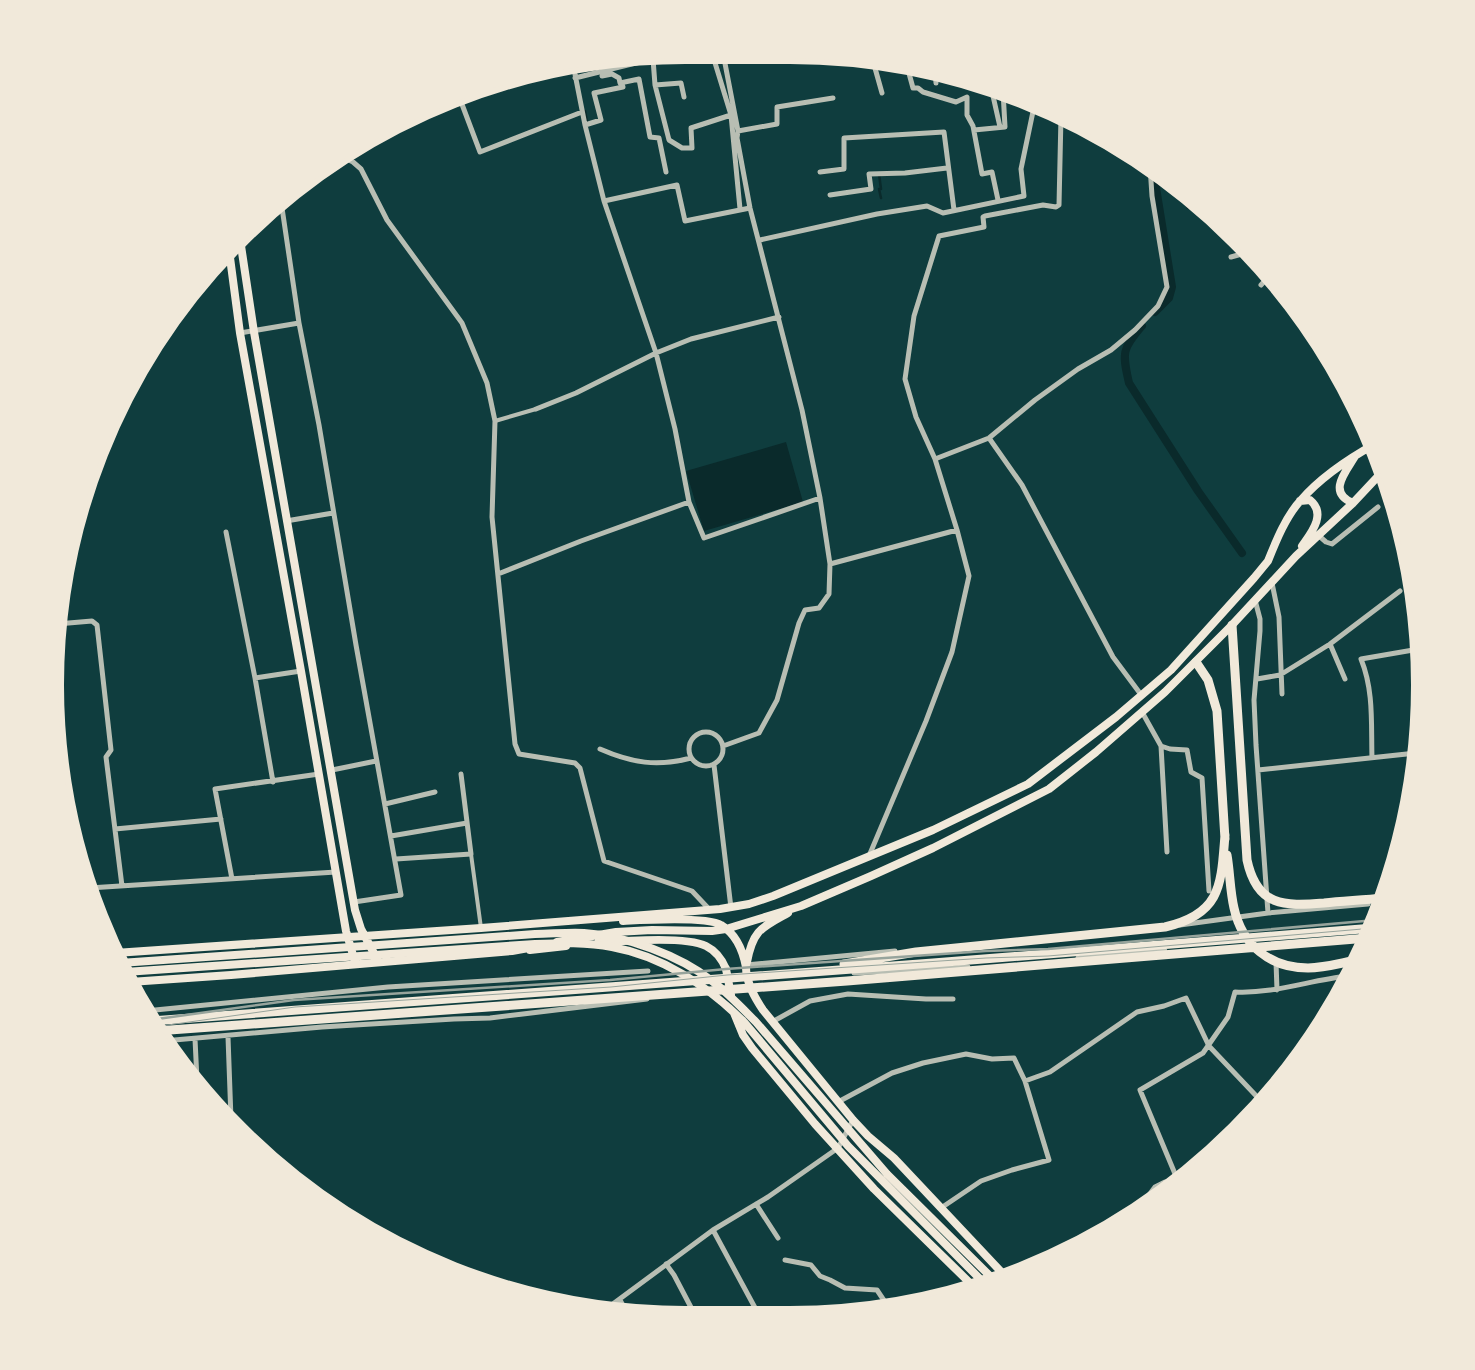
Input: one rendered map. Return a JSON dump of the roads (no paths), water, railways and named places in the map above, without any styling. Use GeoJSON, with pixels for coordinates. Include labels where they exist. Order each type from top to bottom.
{"type":"FeatureCollection","features":[{"type":"Feature","properties":{"kind":"highway"},"geometry":{"type":"LineString","coordinates":[[1232,625],[1247,860],[1254,882],[1263,893],[1279,902],[1295,905],[1376,899]]}},
{"type":"Feature","properties":{"kind":"highway"},"geometry":{"type":"LineString","coordinates":[[1196,662],[1208,680],[1218,710],[1225,835],[1234,909],[1246,939],[1253,946],[1279,963],[1297,967],[1322,967],[1349,962]]}},
{"type":"Feature","properties":{"kind":"highway"},"geometry":{"type":"LineString","coordinates":[[826,970],[841,964],[892,955],[1165,927],[1181,923],[1200,913],[1216,894],[1223,869],[1225,835]]}},
{"type":"Feature","properties":{"kind":"highway"},"geometry":{"type":"LineString","coordinates":[[159,1020],[953,962],[1364,929]]}},
{"type":"Feature","properties":{"kind":"highway"},"geometry":{"type":"LineString","coordinates":[[165,1030],[847,981],[1359,940]]}},
{"type":"Feature","properties":{"kind":"main road"},"geometry":{"type":"LineString","coordinates":[[241,247],[253,331],[357,918],[379,962]]}},
{"type":"Feature","properties":{"kind":"main road"},"geometry":{"type":"LineString","coordinates":[[230,259],[240,333],[302,671],[347,936],[356,964]]}},
{"type":"Feature","properties":{"kind":"main road"},"geometry":{"type":"LineString","coordinates":[[122,952],[481,928],[731,908],[760,900],[868,857],[933,830],[1028,784],[1142,696],[1177,663],[1268,561],[1300,500],[1334,471],[1367,449]]}},
{"type":"Feature","properties":{"kind":"main road"},"geometry":{"type":"LineString","coordinates":[[1354,503],[1346,500],[1341,493],[1340,484],[1342,477],[1357,455]]}},
{"type":"Feature","properties":{"kind":"main road"},"geometry":{"type":"LineString","coordinates":[[746,966],[752,939],[770,923],[801,906],[933,848],[1049,789],[1096,752],[1196,662],[1296,556],[1354,503],[1378,477]]}},
{"type":"Feature","properties":{"kind":"main road"},"geometry":{"type":"LineString","coordinates":[[1296,556],[1317,522],[1318,513],[1315,504],[1310,500],[1300,500]]}},
{"type":"Feature","properties":{"kind":"main road"},"geometry":{"type":"LineString","coordinates":[[512,951],[581,936],[616,932],[652,930],[712,931],[726,929],[801,906]]}},
{"type":"Feature","properties":{"kind":"main road"},"geometry":{"type":"LineString","coordinates":[[574,920],[597,923],[702,920],[717,923],[726,929],[739,946],[755,997],[772,1022],[853,1120],[868,1136],[894,1158],[1001,1272]]}},
{"type":"Feature","properties":{"kind":"main road"},"geometry":{"type":"LineString","coordinates":[[127,963],[535,934],[584,933],[634,942],[694,969],[711,980],[738,1004],[756,1022],[887,1174],[990,1276]]}},
{"type":"Feature","properties":{"kind":"main road"},"geometry":{"type":"LineString","coordinates":[[137,982],[231,976],[618,941],[693,942],[707,947],[716,953],[726,969],[736,1020],[743,1035],[797,1103],[874,1189],[969,1282]]}},
{"type":"Feature","properties":{"kind":"main road"},"geometry":{"type":"LineString","coordinates":[[132,972],[535,944],[573,943],[610,946],[639,954],[678,972],[727,1005],[750,1028],[848,1146],[980,1279]]}},
{"type":"Feature","properties":{"kind":"street"},"geometry":{"type":"LineString","coordinates":[[714,61],[731,115],[740,209]]}},
{"type":"Feature","properties":{"kind":"street"},"geometry":{"type":"LineString","coordinates":[[723,746],[759,733],[777,700],[799,623],[805,610],[820,608],[829,594],[830,564],[820,498],[802,410],[760,240],[750,208],[725,61]]}},
{"type":"Feature","properties":{"kind":"street"},"geometry":{"type":"LineString","coordinates":[[653,63],[655,85],[661,115],[669,140],[682,148],[692,148],[691,128],[731,115]]}},
{"type":"Feature","properties":{"kind":"street"},"geometry":{"type":"LineString","coordinates":[[575,78],[631,64]]}},
{"type":"Feature","properties":{"kind":"street"},"geometry":{"type":"LineString","coordinates":[[875,68],[882,93]]}},
{"type":"Feature","properties":{"kind":"street"},"geometry":{"type":"LineString","coordinates":[[574,71],[604,201],[656,353],[690,502],[704,538],[820,498]]}},
{"type":"Feature","properties":{"kind":"street"},"geometry":{"type":"LineString","coordinates":[[909,73],[913,88],[918,88],[923,92],[956,102],[967,97],[967,115],[974,130],[982,174],[992,172],[998,200]]}},
{"type":"Feature","properties":{"kind":"street"},"geometry":{"type":"LineString","coordinates":[[602,76],[612,74],[617,76],[620,83],[639,79],[637,90],[650,137],[659,138],[666,172]]}},
{"type":"Feature","properties":{"kind":"street"},"geometry":{"type":"LineString","coordinates":[[585,125],[601,120],[594,93],[623,87],[622,82]]}},
{"type":"Feature","properties":{"kind":"street"},"geometry":{"type":"LineString","coordinates":[[655,85],[681,83],[684,97]]}},
{"type":"Feature","properties":{"kind":"street"},"geometry":{"type":"LineString","coordinates":[[993,95],[1000,127]]}},
{"type":"Feature","properties":{"kind":"street"},"geometry":{"type":"LineString","coordinates":[[738,131],[777,124],[777,107],[833,98]]}},
{"type":"Feature","properties":{"kind":"street"},"geometry":{"type":"LineString","coordinates":[[974,130],[1005,126],[1003,99]]}},
{"type":"Feature","properties":{"kind":"street"},"geometry":{"type":"LineString","coordinates":[[462,103],[480,152],[582,112]]}},
{"type":"Feature","properties":{"kind":"street"},"geometry":{"type":"LineString","coordinates":[[760,240],[877,214],[927,206],[942,213],[1024,196],[1021,169],[1033,111]]}},
{"type":"Feature","properties":{"kind":"street"},"geometry":{"type":"LineString","coordinates":[[868,857],[926,721],[952,652],[969,576],[935,459],[916,417],[905,379],[914,316],[938,238],[946,234],[984,227],[984,216],[1043,205],[1058,206],[1061,124]]}},
{"type":"Feature","properties":{"kind":"street"},"geometry":{"type":"LineString","coordinates":[[820,172],[844,169],[844,138],[944,132],[947,168],[954,210]]}},
{"type":"Feature","properties":{"kind":"street"},"geometry":{"type":"LineString","coordinates":[[348,160],[361,169],[387,220],[462,323],[487,384],[495,421],[492,517],[514,744],[519,754],[575,763],[580,768],[604,861],[692,891],[709,909]]}},
{"type":"Feature","properties":{"kind":"street"},"geometry":{"type":"LineString","coordinates":[[830,195],[871,189],[869,174],[905,174],[947,168]]}},
{"type":"Feature","properties":{"kind":"street"},"geometry":{"type":"LineString","coordinates":[[935,459],[989,438],[1035,400],[1078,369],[1111,350],[1135,330],[1158,306],[1167,287],[1152,196],[1151,176]]}},
{"type":"Feature","properties":{"kind":"street"},"geometry":{"type":"LineString","coordinates":[[604,201],[677,185],[685,222],[750,208]]}},
{"type":"Feature","properties":{"kind":"street"},"geometry":{"type":"LineString","coordinates":[[282,209],[299,323],[376,761],[402,895],[354,902]]}},
{"type":"Feature","properties":{"kind":"street"},"geometry":{"type":"LineString","coordinates":[[1231,257],[1241,254]]}},
{"type":"Feature","properties":{"kind":"street"},"geometry":{"type":"LineString","coordinates":[[1260,285],[1264,281]]}},
{"type":"Feature","properties":{"kind":"street"},"geometry":{"type":"LineString","coordinates":[[495,421],[536,410],[656,353],[692,339],[779,317]]}},
{"type":"Feature","properties":{"kind":"street"},"geometry":{"type":"LineString","coordinates":[[240,333],[299,323]]}},
{"type":"Feature","properties":{"kind":"street"},"geometry":{"type":"LineString","coordinates":[[989,438],[1022,485],[1113,657],[1142,696]]}},
{"type":"Feature","properties":{"kind":"street"},"geometry":{"type":"LineString","coordinates":[[498,574],[581,541],[690,502]]}},
{"type":"Feature","properties":{"kind":"street"},"geometry":{"type":"LineString","coordinates":[[1318,535],[1329,544],[1332,544],[1378,507]]}},
{"type":"Feature","properties":{"kind":"street"},"geometry":{"type":"LineString","coordinates":[[286,521],[333,513]]}},
{"type":"Feature","properties":{"kind":"street"},"geometry":{"type":"LineString","coordinates":[[830,564],[957,530]]}},
{"type":"Feature","properties":{"kind":"street"},"geometry":{"type":"LineString","coordinates":[[226,532],[255,678],[273,782]]}},
{"type":"Feature","properties":{"kind":"street"},"geometry":{"type":"LineString","coordinates":[[1272,583],[1279,617],[1282,694]]}},
{"type":"Feature","properties":{"kind":"street"},"geometry":{"type":"LineString","coordinates":[[1257,679],[1280,675],[1330,644],[1400,591]]}},
{"type":"Feature","properties":{"kind":"street"},"geometry":{"type":"LineString","coordinates":[[1255,600],[1260,619],[1254,700],[1268,913]]}},
{"type":"Feature","properties":{"kind":"street"},"geometry":{"type":"LineString","coordinates":[[65,623],[92,621],[97,624],[111,750],[106,757],[122,886]]}},
{"type":"Feature","properties":{"kind":"street"},"geometry":{"type":"LineString","coordinates":[[1330,644],[1346,679]]}},
{"type":"Feature","properties":{"kind":"street"},"geometry":{"type":"LineString","coordinates":[[1372,758],[1370,694],[1366,672],[1361,659],[1412,650]]}},
{"type":"Feature","properties":{"kind":"street"},"geometry":{"type":"LineString","coordinates":[[255,678],[302,671]]}},
{"type":"Feature","properties":{"kind":"street"},"geometry":{"type":"LineString","coordinates":[[1142,712],[1160,746],[1167,852]]}},
{"type":"Feature","properties":{"kind":"street"},"geometry":{"type":"LineString","coordinates":[[704,732],[716,734],[723,746],[722,757],[714,765],[706,767],[698,765],[691,758],[688,747],[694,736],[704,732]]}},
{"type":"Feature","properties":{"kind":"street"},"geometry":{"type":"LineString","coordinates":[[1160,746],[1170,749],[1187,750],[1192,772],[1202,778],[1209,891]]}},
{"type":"Feature","properties":{"kind":"street"},"geometry":{"type":"LineString","coordinates":[[600,749],[627,760],[668,763],[691,758]]}},
{"type":"Feature","properties":{"kind":"street"},"geometry":{"type":"LineString","coordinates":[[1258,770],[1409,754]]}},
{"type":"Feature","properties":{"kind":"street"},"geometry":{"type":"LineString","coordinates":[[332,770],[376,761]]}},
{"type":"Feature","properties":{"kind":"street"},"geometry":{"type":"LineString","coordinates":[[714,765],[731,908]]}},
{"type":"Feature","properties":{"kind":"street"},"geometry":{"type":"LineString","coordinates":[[232,879],[215,789],[319,774]]}},
{"type":"Feature","properties":{"kind":"street"},"geometry":{"type":"LineString","coordinates":[[462,774],[466,823],[481,928]]}},
{"type":"Feature","properties":{"kind":"street"},"geometry":{"type":"LineString","coordinates":[[385,804],[434,792]]}},
{"type":"Feature","properties":{"kind":"street"},"geometry":{"type":"LineString","coordinates":[[115,829],[221,819]]}},
{"type":"Feature","properties":{"kind":"street"},"geometry":{"type":"LineString","coordinates":[[391,836],[466,823]]}},
{"type":"Feature","properties":{"kind":"street"},"geometry":{"type":"LineString","coordinates":[[396,859],[471,854]]}},
{"type":"Feature","properties":{"kind":"street"},"geometry":{"type":"LineString","coordinates":[[95,888],[336,872]]}},
{"type":"Feature","properties":{"kind":"street"},"geometry":{"type":"LineString","coordinates":[[746,966],[1200,924],[1268,913],[1374,903]]}},
{"type":"Feature","properties":{"kind":"street"},"geometry":{"type":"LineString","coordinates":[[748,978],[1032,963],[1122,953],[1294,947],[1359,940]]}},
{"type":"Feature","properties":{"kind":"street"},"geometry":{"type":"LineString","coordinates":[[1276,962],[1277,990]]}},
{"type":"Feature","properties":{"kind":"street"},"geometry":{"type":"LineString","coordinates":[[153,1010],[388,987],[648,971]]}},
{"type":"Feature","properties":{"kind":"street"},"geometry":{"type":"LineString","coordinates":[[1176,1175],[1140,1090],[1203,1053],[1228,1017],[1235,992],[1252,993],[1277,990],[1340,978]]}},
{"type":"Feature","properties":{"kind":"street"},"geometry":{"type":"LineString","coordinates":[[172,1040],[228,1037],[322,1027],[454,1018],[490,1018],[631,1002],[729,984]]}},
{"type":"Feature","properties":{"kind":"street"},"geometry":{"type":"LineString","coordinates":[[772,1022],[810,1001],[848,994],[926,1000],[954,999]]}},
{"type":"Feature","properties":{"kind":"street"},"geometry":{"type":"LineString","coordinates":[[1025,1081],[1050,1072],[1137,1012],[1164,1006],[1186,998],[1208,1044],[1258,1097]]}},
{"type":"Feature","properties":{"kind":"street"},"geometry":{"type":"LineString","coordinates":[[228,1037],[231,1112]]}},
{"type":"Feature","properties":{"kind":"street"},"geometry":{"type":"LineString","coordinates":[[195,1039],[197,1073]]}},
{"type":"Feature","properties":{"kind":"street"},"geometry":{"type":"LineString","coordinates":[[838,1102],[892,1073],[923,1063],[966,1054],[992,1058],[1014,1058],[1025,1081],[1049,1160],[981,1181],[941,1208]]}},
{"type":"Feature","properties":{"kind":"street"},"geometry":{"type":"LineString","coordinates":[[614,1304],[714,1230],[838,1148],[853,1120]]}},
{"type":"Feature","properties":{"kind":"street"},"geometry":{"type":"LineString","coordinates":[[1149,1196],[1155,1187],[1168,1182]]}},
{"type":"Feature","properties":{"kind":"street"},"geometry":{"type":"LineString","coordinates":[[756,1204],[778,1238]]}},
{"type":"Feature","properties":{"kind":"street"},"geometry":{"type":"LineString","coordinates":[[714,1230],[756,1309]]}},
{"type":"Feature","properties":{"kind":"street"},"geometry":{"type":"LineString","coordinates":[[785,1260],[811,1265],[820,1276],[846,1288],[877,1290],[884,1301]]}},
{"type":"Feature","properties":{"kind":"street"},"geometry":{"type":"LineString","coordinates":[[666,1264],[692,1309]]}},
{"type":"Feature","properties":{"kind":"street"},"geometry":{"type":"LineString","coordinates":[[620,1300],[623,1305]]}},
{"type":"Feature","properties":{"kind":"water"},"geometry":{"type":"Polygon","coordinates":[[[1182,200],[1194,210],[1187,209],[1182,200]]]}},
{"type":"Feature","properties":{"kind":"water"},"geometry":{"type":"Polygon","coordinates":[[[786,442],[803,502],[704,531],[686,471],[786,442]]]}},
{"type":"Feature","properties":{"kind":"waterway"},"geometry":{"type":"LineString","coordinates":[[585,111],[587,122]]}},
{"type":"Feature","properties":{"kind":"waterway"},"geometry":{"type":"LineString","coordinates":[[879,174],[881,189]]}},
{"type":"Feature","properties":{"kind":"waterway"},"geometry":{"type":"LineString","coordinates":[[1155,179],[1172,287],[1169,298],[1155,312]]}},
{"type":"Feature","properties":{"kind":"waterway"},"geometry":{"type":"LineString","coordinates":[[879,189],[881,198]]}},
{"type":"Feature","properties":{"kind":"waterway"},"geometry":{"type":"LineString","coordinates":[[1142,326],[1127,346],[1125,352],[1125,365],[1129,383],[1198,491],[1242,553]]}},
{"type":"Feature","properties":{"kind":"tram line"},"geometry":{"type":"LineString","coordinates":[[162,1026],[295,1007],[611,987],[727,975],[986,958],[1048,956],[1364,929]]}},
{"type":"Feature","properties":{"kind":"railway"},"geometry":{"type":"LineString","coordinates":[[158,1019],[294,1000],[610,980],[726,969],[986,951],[1048,949],[1367,921]]}}]}
